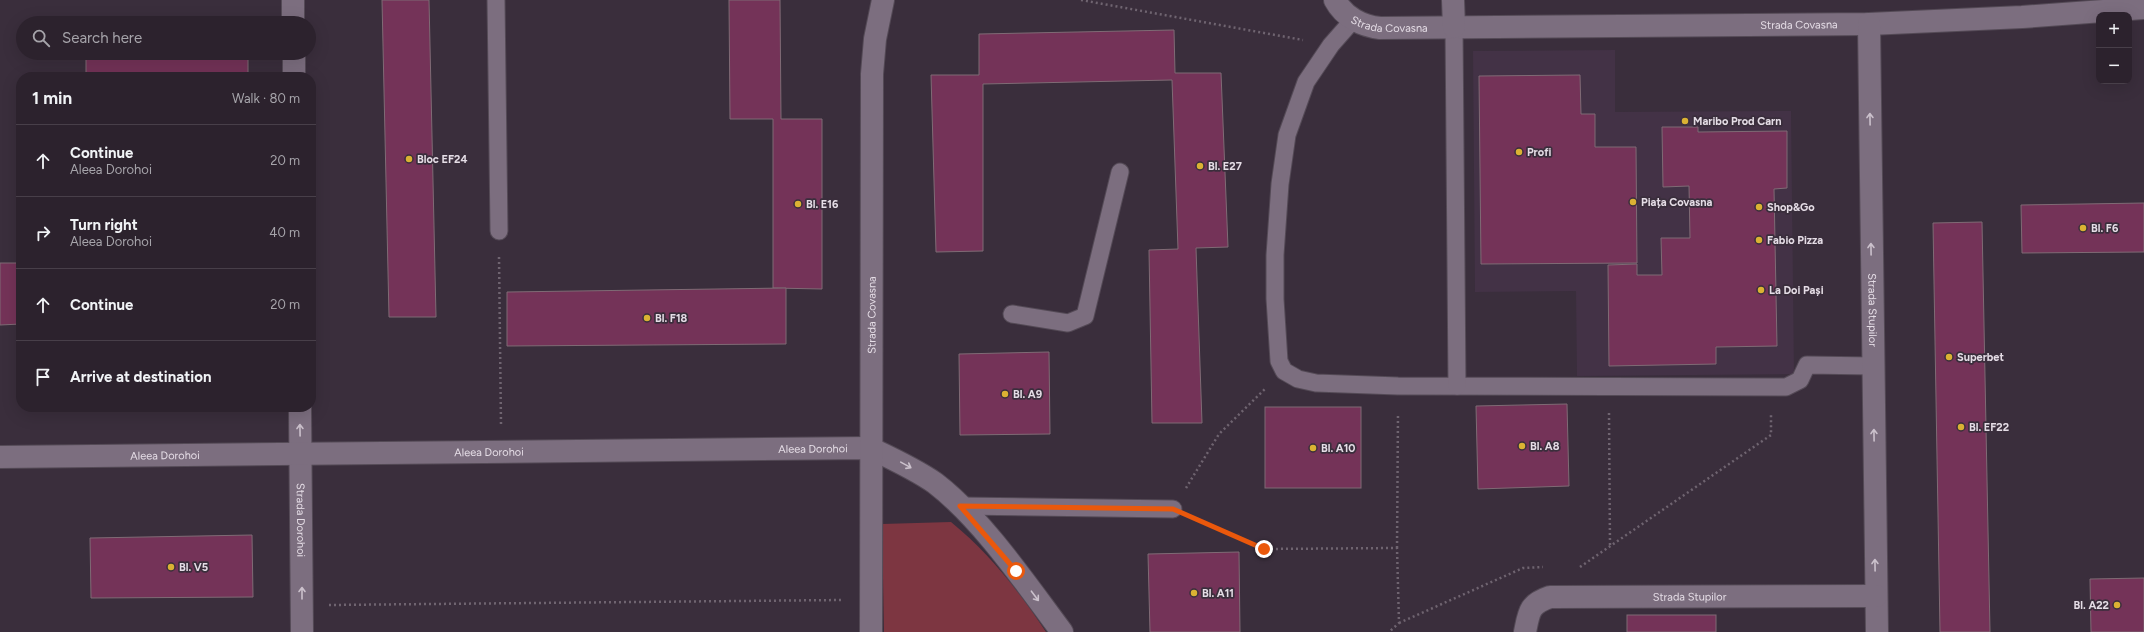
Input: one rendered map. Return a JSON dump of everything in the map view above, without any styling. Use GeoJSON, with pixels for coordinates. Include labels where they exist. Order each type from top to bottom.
{"type":"FeatureCollection","features":[{"type":"Feature","properties":{"kind":"street"},"geometry":{"type":"LineString","coordinates":[[293,0],[293,16]]}},
{"type":"Feature","properties":{"kind":"street","name":"Strada Covasna"},"geometry":{"type":"LineString","coordinates":[[871,632],[870,448],[872,74],[875,39],[883,0]]}},
{"type":"Feature","properties":{"kind":"street","name":"Strada Covasna"},"geometry":{"type":"LineString","coordinates":[[1335,0],[1353,20],[1366,26],[1380,28],[1869,24],[2022,9],[2144,8]]}},
{"type":"Feature","properties":{"kind":"street"},"geometry":{"type":"LineString","coordinates":[[1453,0],[1454,27]]}},
{"type":"Feature","properties":{"kind":"street","name":"Strada Stupilor"},"geometry":{"type":"LineString","coordinates":[[1869,24],[1877,632]]}},
{"type":"Feature","properties":{"kind":"street"},"geometry":{"type":"LineString","coordinates":[[294,60],[294,72]]}},
{"type":"Feature","properties":{"kind":"street","name":"Strada Dorohoi"},"geometry":{"type":"LineString","coordinates":[[300,412],[302,632]]}},
{"type":"Feature","properties":{"kind":"street","name":"Aleea Dorohoi"},"geometry":{"type":"LineString","coordinates":[[0,457],[870,448],[918,472],[935,484],[960,506],[1016,571],[1062,632]]}},
{"type":"Feature","properties":{"kind":"street","name":"Strada Stupilor"},"geometry":{"type":"LineString","coordinates":[[1525,632],[1529,611],[1536,602],[1550,597],[1876,596]]}},
{"type":"Feature","properties":{"kind":"lane"},"geometry":{"type":"LineString","coordinates":[[496,0],[499,231]]}},
{"type":"Feature","properties":{"kind":"lane"},"geometry":{"type":"LineString","coordinates":[[1353,20],[1331,45],[1306,82],[1287,135],[1281,177],[1275,255],[1275,299],[1279,361],[1284,371],[1298,379],[1316,383],[1398,386],[1786,388],[1800,380],[1806,365],[1873,366]]}},
{"type":"Feature","properties":{"kind":"lane"},"geometry":{"type":"LineString","coordinates":[[1454,27],[1457,386]]}},
{"type":"Feature","properties":{"kind":"lane"},"geometry":{"type":"LineString","coordinates":[[1012,314],[1068,323],[1085,316],[1120,172]]}},
{"type":"Feature","properties":{"kind":"lane"},"geometry":{"type":"LineString","coordinates":[[960,506],[1173,509]]}},
{"type":"Feature","properties":{"kind":"path"},"geometry":{"type":"LineString","coordinates":[[1081,0],[1331,45]]}},
{"type":"Feature","properties":{"kind":"path"},"geometry":{"type":"LineString","coordinates":[[499,231],[502,451]]}},
{"type":"Feature","properties":{"kind":"path"},"geometry":{"type":"LineString","coordinates":[[1284,371],[1219,434],[1173,509],[1264,549],[1396,548]]}},
{"type":"Feature","properties":{"kind":"path"},"geometry":{"type":"LineString","coordinates":[[1398,386],[1396,548],[1399,623]]}},
{"type":"Feature","properties":{"kind":"path"},"geometry":{"type":"LineString","coordinates":[[1574,567],[1581,566],[1771,435]]}},
{"type":"Feature","properties":{"kind":"path"},"geometry":{"type":"LineString","coordinates":[[1610,436],[1610,546]]}},
{"type":"Feature","properties":{"kind":"path"},"geometry":{"type":"LineString","coordinates":[[1389,632],[1399,623],[1523,568],[1544,567]]}},
{"type":"Feature","properties":{"kind":"path"},"geometry":{"type":"LineString","coordinates":[[302,606],[871,599]]}},
{"type":"Feature","properties":{"kind":"shaded area","name":"Piața Covasna"},"geometry":{"type":"Polygon","coordinates":[[[1615,50],[1615,112],[1791,111],[1794,374],[1577,376],[1576,291],[1475,292],[1473,51],[1615,50]]]}},
{"type":"Feature","properties":{"kind":"shaded area"},"geometry":{"type":"Polygon","coordinates":[[[951,522],[978,546],[1003,573],[1046,632],[884,632],[882,524],[951,522]]]}},
{"type":"Feature","properties":{"kind":"building","name":"Bloc EF24"},"geometry":{"type":"Polygon","coordinates":[[[382,0],[429,0],[436,317],[389,317],[382,0]]]}},
{"type":"Feature","properties":{"kind":"building","name":"Bl. E16"},"geometry":{"type":"Polygon","coordinates":[[[729,0],[780,0],[781,119],[822,119],[822,289],[773,288],[773,119],[730,119],[729,0]]]}},
{"type":"Feature","properties":{"kind":"building","name":"Bl. E27"},"geometry":{"type":"Polygon","coordinates":[[[1174,30],[1175,73],[1221,73],[1228,247],[1196,248],[1202,423],[1152,423],[1149,250],[1178,249],[1172,80],[983,84],[983,251],[936,252],[931,75],[979,75],[979,34],[1174,30]]]}},
{"type":"Feature","properties":{"kind":"building"},"geometry":{"type":"Polygon","coordinates":[[[86,60],[248,60],[248,72],[86,72],[86,60]]]}},
{"type":"Feature","properties":{"kind":"building"},"geometry":{"type":"Polygon","coordinates":[[[1580,75],[1581,114],[1595,114],[1595,147],[1636,147],[1637,263],[1481,264],[1479,76],[1580,75]]]}},
{"type":"Feature","properties":{"kind":"building"},"geometry":{"type":"Polygon","coordinates":[[[1662,127],[1698,127],[1698,132],[1787,131],[1787,188],[1774,189],[1777,346],[1716,347],[1716,364],[1609,366],[1608,265],[1637,264],[1637,275],[1662,275],[1661,238],[1690,238],[1689,186],[1663,187],[1662,127]]]}},
{"type":"Feature","properties":{"kind":"building","name":"Bl. F6"},"geometry":{"type":"Polygon","coordinates":[[[2144,203],[2144,252],[2022,253],[2021,205],[2144,203]]]}},
{"type":"Feature","properties":{"kind":"building","name":"Bl. EF22"},"geometry":{"type":"Polygon","coordinates":[[[1982,222],[1990,632],[1940,632],[1933,223],[1982,222]]]}},
{"type":"Feature","properties":{"kind":"building"},"geometry":{"type":"Polygon","coordinates":[[[0,263],[16,263],[16,324],[0,325],[0,263]]]}},
{"type":"Feature","properties":{"kind":"building","name":"Bl. F18"},"geometry":{"type":"Polygon","coordinates":[[[786,288],[786,344],[507,346],[507,292],[786,288]]]}},
{"type":"Feature","properties":{"kind":"building","name":"Bl. A9"},"geometry":{"type":"Polygon","coordinates":[[[1049,352],[1050,434],[960,435],[959,354],[1049,352]]]}},
{"type":"Feature","properties":{"kind":"building","name":"Bl. A8"},"geometry":{"type":"Polygon","coordinates":[[[1567,404],[1569,486],[1478,489],[1476,406],[1567,404]]]}},
{"type":"Feature","properties":{"kind":"building","name":"Bl. A10"},"geometry":{"type":"Polygon","coordinates":[[[1265,407],[1361,407],[1361,488],[1265,488],[1265,407]]]}},
{"type":"Feature","properties":{"kind":"building","name":"Bl. V5"},"geometry":{"type":"Polygon","coordinates":[[[252,535],[253,597],[91,598],[90,538],[252,535]]]}},
{"type":"Feature","properties":{"kind":"building","name":"Bl. A11"},"geometry":{"type":"Polygon","coordinates":[[[1239,552],[1240,632],[1150,632],[1148,554],[1239,552]]]}},
{"type":"Feature","properties":{"kind":"building","name":"Bl. A22"},"geometry":{"type":"Polygon","coordinates":[[[2144,578],[2144,632],[2091,632],[2090,579],[2144,578]]]}},
{"type":"Feature","properties":{"kind":"building"},"geometry":{"type":"Polygon","coordinates":[[[1627,615],[1716,615],[1716,632],[1627,632],[1627,615]]]}},
{"type":"Feature","properties":{"kind":"place","name":"Maribo Prod Carn"},"geometry":{"type":"Point","coordinates":[1685,121]}},
{"type":"Feature","properties":{"kind":"place","name":"Profi"},"geometry":{"type":"Point","coordinates":[1519,152]}},
{"type":"Feature","properties":{"kind":"place","name":"Bloc EF24"},"geometry":{"type":"Point","coordinates":[409,159]}},
{"type":"Feature","properties":{"kind":"place","name":"Bl. E27"},"geometry":{"type":"Point","coordinates":[1200,166]}},
{"type":"Feature","properties":{"kind":"place","name":"Piața Covasna"},"geometry":{"type":"Point","coordinates":[1633,202]}},
{"type":"Feature","properties":{"kind":"place","name":"Bl. E16"},"geometry":{"type":"Point","coordinates":[798,204]}},
{"type":"Feature","properties":{"kind":"place","name":"Shop&Go"},"geometry":{"type":"Point","coordinates":[1759,207]}},
{"type":"Feature","properties":{"kind":"place","name":"Bl. F6"},"geometry":{"type":"Point","coordinates":[2083,228]}},
{"type":"Feature","properties":{"kind":"place","name":"Fabio Pizza"},"geometry":{"type":"Point","coordinates":[1759,240]}},
{"type":"Feature","properties":{"kind":"place","name":"La Doi Pași"},"geometry":{"type":"Point","coordinates":[1761,290]}},
{"type":"Feature","properties":{"kind":"place","name":"Bl. F18"},"geometry":{"type":"Point","coordinates":[647,318]}},
{"type":"Feature","properties":{"kind":"place","name":"Superbet"},"geometry":{"type":"Point","coordinates":[1949,357]}},
{"type":"Feature","properties":{"kind":"place","name":"Bl. A9"},"geometry":{"type":"Point","coordinates":[1005,394]}},
{"type":"Feature","properties":{"kind":"place","name":"Bl. EF22"},"geometry":{"type":"Point","coordinates":[1961,427]}},
{"type":"Feature","properties":{"kind":"place","name":"Bl. A8"},"geometry":{"type":"Point","coordinates":[1522,446]}},
{"type":"Feature","properties":{"kind":"place","name":"Bl. A10"},"geometry":{"type":"Point","coordinates":[1313,448]}},
{"type":"Feature","properties":{"kind":"place","name":"Bl. V5"},"geometry":{"type":"Point","coordinates":[171,567]}},
{"type":"Feature","properties":{"kind":"place","name":"Bl. A11"},"geometry":{"type":"Point","coordinates":[1194,593]}},
{"type":"Feature","properties":{"kind":"place","name":"Bl. A22"},"geometry":{"type":"Point","coordinates":[2117,605]}},
{"type":"Feature","properties":{"kind":"route"},"geometry":{"type":"LineString","coordinates":[[1016,571],[960,506],[1173,509],[1264,549]]}}]}
